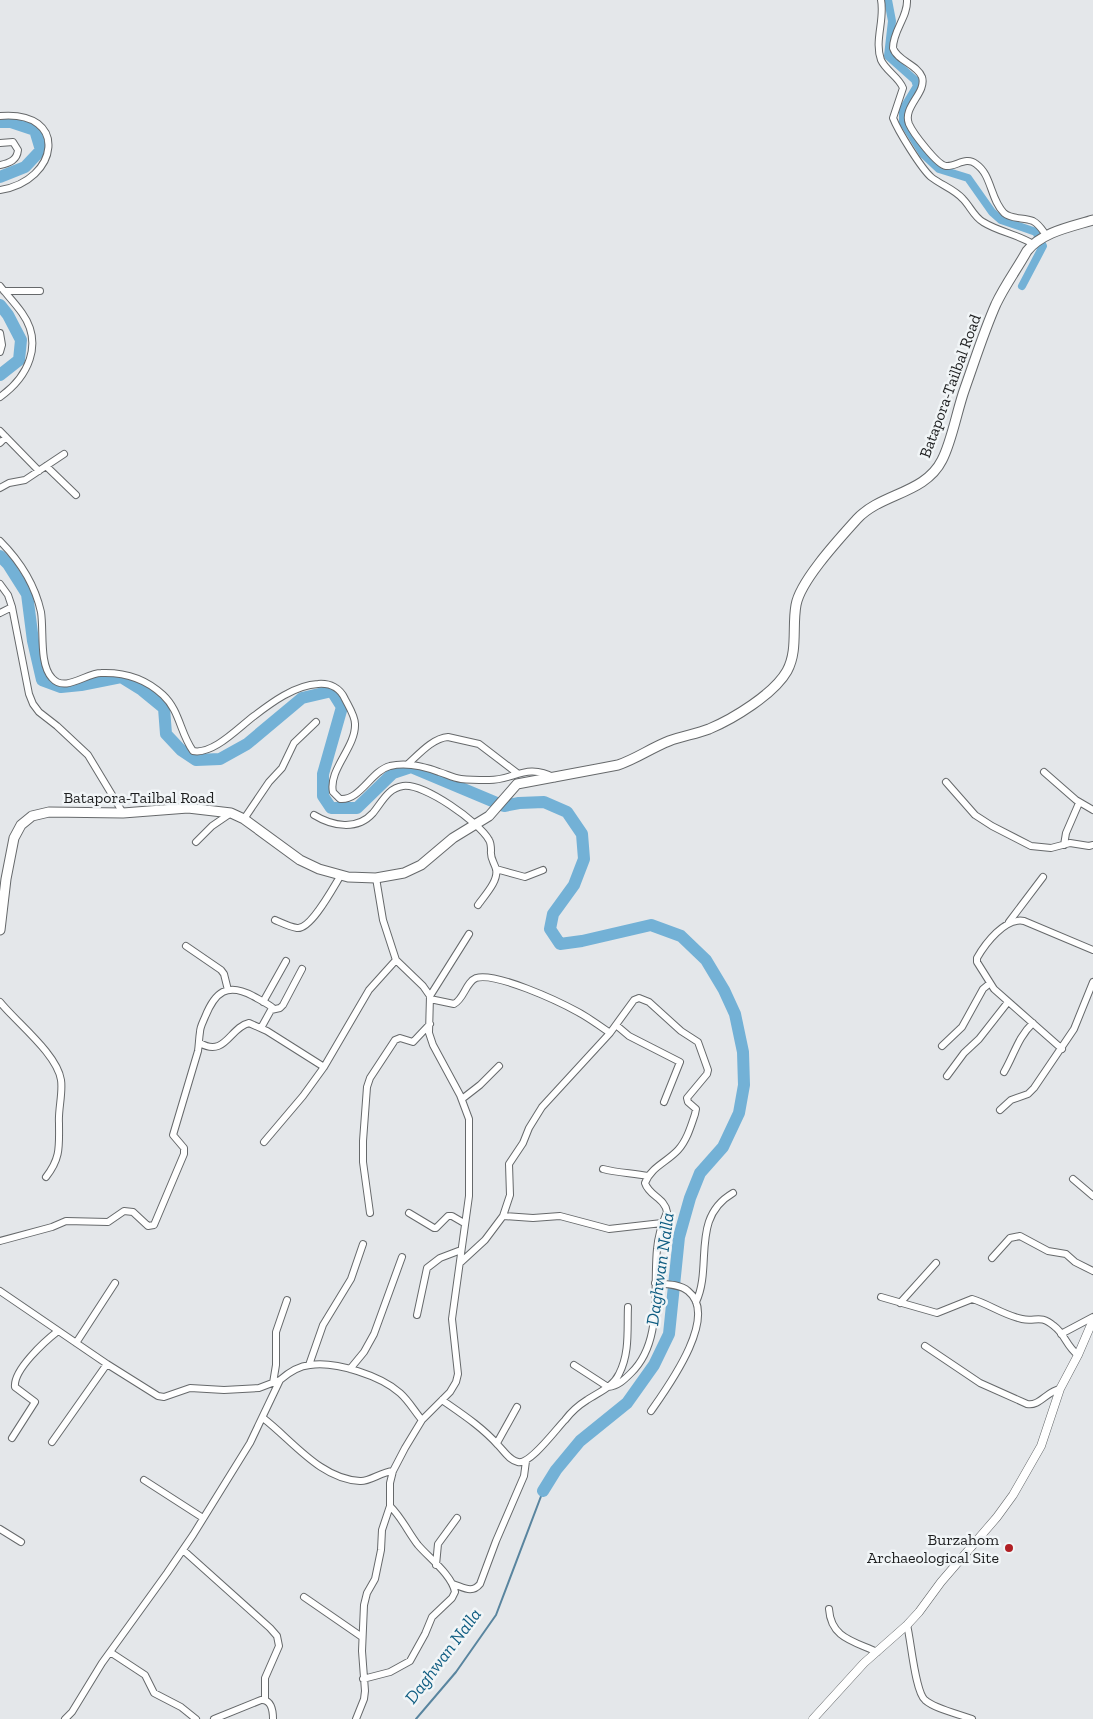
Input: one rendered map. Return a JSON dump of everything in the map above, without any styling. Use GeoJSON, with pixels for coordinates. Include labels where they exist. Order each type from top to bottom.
{"type":"FeatureCollection","features":[{"type":"Feature","properties":{"kind":"main road"},"geometry":{"type":"LineString","coordinates":[[1040,239],[1093,220]]}},
{"type":"Feature","properties":{"kind":"main road","name":"Batapora-Tailbal Road"},"geometry":{"type":"LineString","coordinates":[[0,930],[12,846],[18,830],[32,816],[49,812],[123,813],[188,808],[232,813],[244,819],[300,860],[318,869],[341,875],[376,878],[404,873],[426,862],[453,838],[489,816],[517,784],[555,778],[583,770],[618,765],[670,740],[710,729],[754,703],[764,696],[787,671],[793,654],[796,603],[814,572],[859,517],[872,508],[929,478],[936,471],[942,460],[988,323],[1002,293],[1040,239]]}},
{"type":"Feature","properties":{"kind":"street"},"geometry":{"type":"LineString","coordinates":[[881,0],[879,48],[882,60],[903,88],[893,118],[900,134],[928,174],[955,191],[965,200],[979,220],[985,224],[1016,234],[1040,239]]}},
{"type":"Feature","properties":{"kind":"street"},"geometry":{"type":"LineString","coordinates":[[907,0],[905,13],[896,33],[893,48],[896,54],[921,76],[921,87],[908,114],[911,127],[930,154],[942,165],[950,166],[968,161],[976,164],[988,181],[993,196],[1004,212],[1010,217],[1033,221],[1040,239]]}},
{"type":"Feature","properties":{"kind":"street"},"geometry":{"type":"LineString","coordinates":[[0,116],[19,116],[36,122],[45,133],[49,149],[42,165],[29,180],[16,187],[0,190]]}},
{"type":"Feature","properties":{"kind":"street"},"geometry":{"type":"LineString","coordinates":[[0,144],[13,142],[18,150],[17,156],[12,161],[0,165]]}},
{"type":"Feature","properties":{"kind":"street"},"geometry":{"type":"LineString","coordinates":[[2,288],[40,291]]}},
{"type":"Feature","properties":{"kind":"street"},"geometry":{"type":"LineString","coordinates":[[0,397],[18,381],[25,371],[31,356],[32,346],[31,334],[23,314],[2,288]]}},
{"type":"Feature","properties":{"kind":"street"},"geometry":{"type":"LineString","coordinates":[[0,333],[2,345],[0,352]]}},
{"type":"Feature","properties":{"kind":"street"},"geometry":{"type":"LineString","coordinates":[[0,431],[38,471]]}},
{"type":"Feature","properties":{"kind":"street"},"geometry":{"type":"LineString","coordinates":[[0,443],[6,437]]}},
{"type":"Feature","properties":{"kind":"street"},"geometry":{"type":"LineString","coordinates":[[0,488],[9,483],[22,481],[64,454]]}},
{"type":"Feature","properties":{"kind":"street"},"geometry":{"type":"LineString","coordinates":[[46,466],[76,495]]}},
{"type":"Feature","properties":{"kind":"street"},"geometry":{"type":"LineString","coordinates":[[0,540],[18,561],[37,598],[41,613],[44,661],[52,680],[58,683],[70,684],[84,677],[100,673],[120,674],[138,678],[150,684],[174,707],[191,750],[206,751],[216,746],[255,715],[284,696],[316,684],[324,684],[335,686],[343,694],[354,717],[353,736],[333,781],[332,788],[335,796],[340,799],[350,798],[381,770],[390,766],[408,764],[428,768],[460,779],[491,780],[517,773],[541,772],[555,778]]}},
{"type":"Feature","properties":{"kind":"street"},"geometry":{"type":"LineString","coordinates":[[0,584],[8,595],[12,606],[29,694],[33,704],[88,755],[123,813]]}},
{"type":"Feature","properties":{"kind":"street"},"geometry":{"type":"LineString","coordinates":[[0,613],[12,606]]}},
{"type":"Feature","properties":{"kind":"street"},"geometry":{"type":"LineString","coordinates":[[244,819],[269,782],[282,768],[294,743],[316,722]]}},
{"type":"Feature","properties":{"kind":"street"},"geometry":{"type":"LineString","coordinates":[[408,764],[432,743],[448,737],[479,744],[517,773]]}},
{"type":"Feature","properties":{"kind":"street"},"geometry":{"type":"LineString","coordinates":[[1044,772],[1079,802],[1093,810]]}},
{"type":"Feature","properties":{"kind":"street"},"geometry":{"type":"LineString","coordinates":[[946,782],[975,815],[992,826],[1037,847],[1051,848],[1075,843],[1093,845]]}},
{"type":"Feature","properties":{"kind":"street"},"geometry":{"type":"LineString","coordinates":[[314,815],[334,824],[354,824],[371,815],[380,801],[395,789],[409,786],[431,794],[476,824],[490,841],[491,860],[496,869],[496,877],[478,905]]}},
{"type":"Feature","properties":{"kind":"street"},"geometry":{"type":"LineString","coordinates":[[1064,845],[1066,833],[1079,802]]}},
{"type":"Feature","properties":{"kind":"street"},"geometry":{"type":"LineString","coordinates":[[196,842],[212,826],[232,813]]}},
{"type":"Feature","properties":{"kind":"street"},"geometry":{"type":"LineString","coordinates":[[496,869],[524,876],[543,870]]}},
{"type":"Feature","properties":{"kind":"street"},"geometry":{"type":"LineString","coordinates":[[275,920],[296,928],[303,927],[324,903],[341,875]]}},
{"type":"Feature","properties":{"kind":"street"},"geometry":{"type":"LineString","coordinates":[[356,1719],[364,1700],[365,1691],[362,1637],[364,1604],[367,1593],[375,1579],[381,1550],[382,1530],[390,1506],[390,1484],[393,1471],[404,1448],[422,1420],[453,1388],[458,1374],[452,1319],[469,1196],[469,1119],[462,1099],[432,1046],[429,1034],[430,998],[423,986],[396,960],[382,920],[376,878]]}},
{"type":"Feature","properties":{"kind":"street"},"geometry":{"type":"LineString","coordinates":[[1044,878],[1009,922],[998,931],[976,958],[989,984],[1062,1048]]}},
{"type":"Feature","properties":{"kind":"street"},"geometry":{"type":"LineString","coordinates":[[1009,922],[1015,920],[1024,921],[1093,950]]}},
{"type":"Feature","properties":{"kind":"street"},"geometry":{"type":"LineString","coordinates":[[430,998],[469,934]]}},
{"type":"Feature","properties":{"kind":"street"},"geometry":{"type":"LineString","coordinates":[[186,946],[221,970],[224,974],[228,990]]}},
{"type":"Feature","properties":{"kind":"street"},"geometry":{"type":"LineString","coordinates":[[264,1142],[299,1102],[324,1066],[369,990],[396,960]]}},
{"type":"Feature","properties":{"kind":"street"},"geometry":{"type":"LineString","coordinates":[[263,1002],[286,961]]}},
{"type":"Feature","properties":{"kind":"street"},"geometry":{"type":"LineString","coordinates":[[0,1241],[52,1227],[66,1221],[108,1222],[124,1211],[133,1212],[148,1226],[154,1225],[184,1154],[184,1148],[174,1135],[200,1043],[200,1031],[212,1001],[215,997],[228,990],[241,990],[273,1008],[280,1008],[302,968]]}},
{"type":"Feature","properties":{"kind":"street"},"geometry":{"type":"LineString","coordinates":[[430,998],[454,1004],[461,998],[471,981],[475,978],[491,978],[509,982],[570,1008],[610,1033]]}},
{"type":"Feature","properties":{"kind":"street"},"geometry":{"type":"LineString","coordinates":[[1000,1110],[1015,1098],[1030,1092],[1062,1048],[1079,1019],[1093,982]]}},
{"type":"Feature","properties":{"kind":"street"},"geometry":{"type":"LineString","coordinates":[[942,1046],[962,1027],[980,994],[989,984]]}},
{"type":"Feature","properties":{"kind":"street"},"geometry":{"type":"LineString","coordinates":[[460,1263],[485,1240],[503,1216],[510,1195],[511,1183],[508,1167],[542,1107],[610,1033],[634,1000],[639,998],[649,1002],[681,1031],[698,1042],[708,1074],[687,1098],[696,1111],[684,1141],[676,1152],[648,1176],[646,1186],[666,1206],[667,1212],[662,1223],[657,1247],[652,1330],[644,1356],[636,1368],[623,1380],[608,1387],[574,1365]]}},
{"type":"Feature","properties":{"kind":"street"},"geometry":{"type":"LineString","coordinates":[[0,1002],[44,1050],[59,1072],[61,1082],[58,1122],[60,1149],[55,1164],[46,1177]]}},
{"type":"Feature","properties":{"kind":"street"},"geometry":{"type":"LineString","coordinates":[[947,1076],[964,1053],[979,1039],[1008,1002]]}},
{"type":"Feature","properties":{"kind":"street"},"geometry":{"type":"LineString","coordinates":[[260,1028],[273,1008]]}},
{"type":"Feature","properties":{"kind":"street"},"geometry":{"type":"LineString","coordinates":[[200,1043],[209,1047],[215,1047],[226,1041],[246,1023],[260,1028],[324,1066]]}},
{"type":"Feature","properties":{"kind":"street"},"geometry":{"type":"LineString","coordinates":[[1004,1072],[1021,1036],[1033,1023]]}},
{"type":"Feature","properties":{"kind":"street"},"geometry":{"type":"LineString","coordinates":[[370,1213],[363,1162],[367,1083],[395,1040],[400,1038],[413,1042],[430,1024]]}},
{"type":"Feature","properties":{"kind":"street"},"geometry":{"type":"LineString","coordinates":[[616,1025],[629,1036],[680,1062],[664,1102]]}},
{"type":"Feature","properties":{"kind":"street"},"geometry":{"type":"LineString","coordinates":[[462,1099],[480,1085],[499,1066]]}},
{"type":"Feature","properties":{"kind":"street"},"geometry":{"type":"LineString","coordinates":[[603,1169],[648,1176]]}},
{"type":"Feature","properties":{"kind":"street"},"geometry":{"type":"LineString","coordinates":[[1073,1179],[1093,1196]]}},
{"type":"Feature","properties":{"kind":"street"},"geometry":{"type":"LineString","coordinates":[[696,1302],[702,1287],[706,1228],[716,1209],[726,1198],[734,1194]]}},
{"type":"Feature","properties":{"kind":"street"},"geometry":{"type":"LineString","coordinates":[[409,1213],[434,1228],[448,1216],[464,1222]]}},
{"type":"Feature","properties":{"kind":"street"},"geometry":{"type":"LineString","coordinates":[[503,1216],[534,1218],[560,1216],[609,1229],[662,1223]]}},
{"type":"Feature","properties":{"kind":"street"},"geometry":{"type":"LineString","coordinates":[[992,1258],[1010,1238],[1016,1236],[1052,1252],[1066,1254],[1075,1262],[1093,1271]]}},
{"type":"Feature","properties":{"kind":"street"},"geometry":{"type":"LineString","coordinates":[[309,1365],[323,1325],[351,1279],[363,1244]]}},
{"type":"Feature","properties":{"kind":"street"},"geometry":{"type":"LineString","coordinates":[[417,1315],[427,1268],[440,1258],[461,1250]]}},
{"type":"Feature","properties":{"kind":"street"},"geometry":{"type":"LineString","coordinates":[[350,1369],[364,1352],[372,1338],[402,1257]]}},
{"type":"Feature","properties":{"kind":"street"},"geometry":{"type":"LineString","coordinates":[[900,1303],[936,1263]]}},
{"type":"Feature","properties":{"kind":"street"},"geometry":{"type":"LineString","coordinates":[[76,1343],[115,1283]]}},
{"type":"Feature","properties":{"kind":"street"},"geometry":{"type":"LineString","coordinates":[[650,1411],[668,1388],[689,1348],[698,1308],[690,1292],[682,1287],[655,1283]]}},
{"type":"Feature","properties":{"kind":"street"},"geometry":{"type":"LineString","coordinates":[[0,1291],[106,1364],[158,1396],[164,1397],[190,1388],[210,1390],[260,1388],[277,1382],[287,1374],[309,1365],[330,1365],[350,1369],[378,1379],[395,1389],[422,1420]]}},
{"type":"Feature","properties":{"kind":"street"},"geometry":{"type":"LineString","coordinates":[[881,1297],[937,1313],[972,1300],[1003,1314],[1022,1319],[1039,1318],[1055,1326],[1069,1347],[1078,1355]]}},
{"type":"Feature","properties":{"kind":"street"},"geometry":{"type":"LineString","coordinates":[[65,1719],[72,1712],[90,1681],[183,1550],[250,1444],[263,1418],[277,1382],[275,1336],[287,1300]]}},
{"type":"Feature","properties":{"kind":"street"},"geometry":{"type":"LineString","coordinates":[[442,1400],[472,1421],[497,1443],[509,1457],[516,1462],[526,1461],[573,1411],[608,1387],[618,1376],[626,1357],[628,1307]]}},
{"type":"Feature","properties":{"kind":"street"},"geometry":{"type":"LineString","coordinates":[[1062,1334],[1093,1318]]}},
{"type":"Feature","properties":{"kind":"street"},"geometry":{"type":"LineString","coordinates":[[813,1719],[864,1663],[908,1625],[1013,1495],[1041,1446],[1060,1389],[1078,1355],[1093,1318]]}},
{"type":"Feature","properties":{"kind":"street"},"geometry":{"type":"LineString","coordinates":[[12,1438],[35,1402],[15,1388],[16,1380],[38,1348],[58,1331]]}},
{"type":"Feature","properties":{"kind":"street"},"geometry":{"type":"LineString","coordinates":[[925,1346],[980,1383],[1027,1404],[1035,1404],[1051,1391],[1060,1389]]}},
{"type":"Feature","properties":{"kind":"street"},"geometry":{"type":"LineString","coordinates":[[52,1442],[106,1364]]}},
{"type":"Feature","properties":{"kind":"street"},"geometry":{"type":"LineString","coordinates":[[497,1443],[517,1407]]}},
{"type":"Feature","properties":{"kind":"street"},"geometry":{"type":"LineString","coordinates":[[263,1418],[329,1473],[362,1482],[382,1472],[393,1471]]}},
{"type":"Feature","properties":{"kind":"street"},"geometry":{"type":"LineString","coordinates":[[452,1584],[471,1590],[480,1584],[524,1476],[526,1461]]}},
{"type":"Feature","properties":{"kind":"street"},"geometry":{"type":"LineString","coordinates":[[144,1480],[203,1518]]}},
{"type":"Feature","properties":{"kind":"street"},"geometry":{"type":"LineString","coordinates":[[363,1678],[390,1672],[410,1661],[432,1617],[454,1595],[455,1589],[419,1545],[399,1515],[390,1506]]}},
{"type":"Feature","properties":{"kind":"street"},"geometry":{"type":"LineString","coordinates":[[436,1565],[438,1544],[457,1518]]}},
{"type":"Feature","properties":{"kind":"street"},"geometry":{"type":"LineString","coordinates":[[0,1529],[21,1542]]}},
{"type":"Feature","properties":{"kind":"street"},"geometry":{"type":"LineString","coordinates":[[183,1550],[277,1636],[280,1646],[265,1678],[265,1700]]}},
{"type":"Feature","properties":{"kind":"street"},"geometry":{"type":"LineString","coordinates":[[304,1597],[362,1637]]}},
{"type":"Feature","properties":{"kind":"street"},"geometry":{"type":"LineString","coordinates":[[829,1609],[831,1624],[836,1630],[844,1637],[876,1652]]}},
{"type":"Feature","properties":{"kind":"street"},"geometry":{"type":"LineString","coordinates":[[908,1625],[917,1683],[921,1696],[933,1705],[972,1719]]}},
{"type":"Feature","properties":{"kind":"street"},"geometry":{"type":"LineString","coordinates":[[110,1652],[145,1675],[154,1693],[187,1711],[196,1719]]}},
{"type":"Feature","properties":{"kind":"street"},"geometry":{"type":"LineString","coordinates":[[214,1719],[261,1700],[269,1702],[272,1708],[273,1719]]}},
{"type":"Feature","properties":{"kind":"waterway"},"geometry":{"type":"LineString","coordinates":[[888,0],[892,21],[888,56],[915,80],[917,86],[903,109],[903,122],[923,154],[939,169],[968,178],[992,212],[1001,220],[1036,232],[1043,246],[1022,286]]}},
{"type":"Feature","properties":{"kind":"waterway","name":"Daghwan Nalla"},"geometry":{"type":"LineString","coordinates":[[0,122],[11,122],[35,130],[41,150],[25,167],[0,177]]}},
{"type":"Feature","properties":{"kind":"waterway","name":"Daghwan Nalla"},"geometry":{"type":"LineString","coordinates":[[0,305],[8,315],[21,340],[19,360],[0,375]]}},
{"type":"Feature","properties":{"kind":"waterway","name":"Daghwan Nalla"},"geometry":{"type":"LineString","coordinates":[[0,556],[8,564],[27,594],[33,641],[42,680],[61,687],[121,677],[142,690],[164,708],[166,734],[181,750],[196,760],[220,759],[247,744],[302,698],[332,691],[342,707],[323,774],[323,796],[331,808],[357,808],[393,773],[411,767],[504,806],[544,802],[567,812],[582,834],[584,859],[574,885],[553,914],[550,929],[560,944],[582,941],[651,925],[681,936],[706,960],[724,990],[735,1014],[743,1052],[744,1085],[739,1113],[723,1147],[700,1173],[690,1198],[679,1237],[669,1334],[654,1365],[627,1403],[580,1441],[556,1470],[543,1491]]}},
{"type":"Feature","properties":{"kind":"waterway","name":"Daghwan Nalla"},"geometry":{"type":"LineString","coordinates":[[416,1719],[456,1672],[496,1615],[543,1491]]}},
{"type":"Feature","properties":{"kind":"place","name":"Burzahom Archaeological Site"},"geometry":{"type":"Point","coordinates":[1009,1548]}}]}
